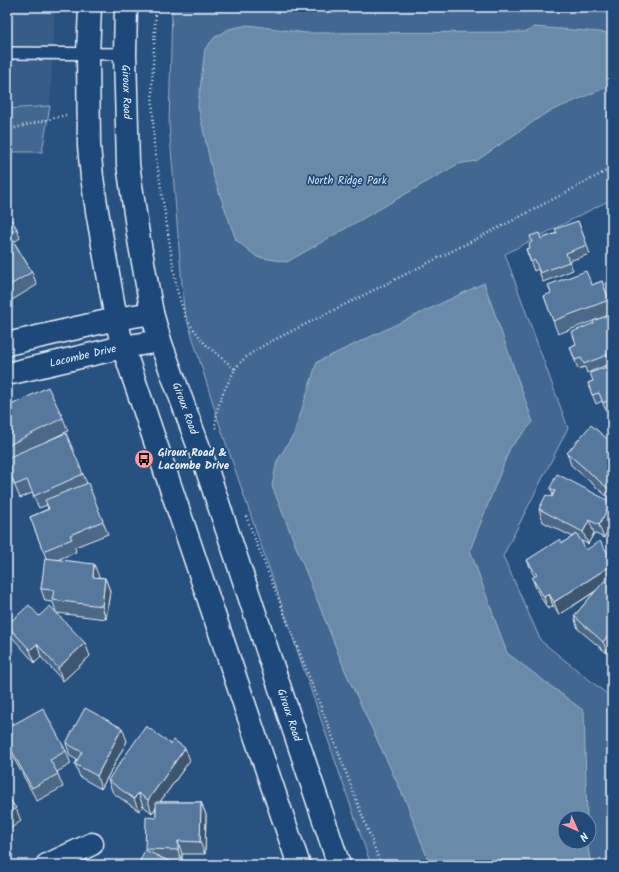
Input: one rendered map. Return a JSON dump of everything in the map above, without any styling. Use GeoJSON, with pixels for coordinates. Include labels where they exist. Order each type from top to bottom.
{"type":"FeatureCollection","features":[{"type":"Feature","properties":{"kind":"main road"},"geometry":{"type":"LineString","coordinates":[[90,7],[88,54],[89,146],[97,211],[116,319],[123,347],[299,865]]}},
{"type":"Feature","properties":{"kind":"main road","name":"Giroux Road"},"geometry":{"type":"LineString","coordinates":[[126,7],[124,54],[128,164],[138,234],[152,313],[160,341],[206,467],[339,865]]}},
{"type":"Feature","properties":{"kind":"main road"},"geometry":{"type":"LineString","coordinates":[[7,344],[116,319],[152,313]]}},
{"type":"Feature","properties":{"kind":"main road","name":"Lacombe Drive"},"geometry":{"type":"LineString","coordinates":[[7,374],[123,347],[160,341]]}},
{"type":"Feature","properties":{"kind":"main road"},"geometry":{"type":"LineString","coordinates":[[47,865],[92,844]]}},
{"type":"Feature","properties":{"kind":"lane"},"geometry":{"type":"LineString","coordinates":[[7,53],[124,54]]}},
{"type":"Feature","properties":{"kind":"path"},"geometry":{"type":"LineString","coordinates":[[156,7],[152,85],[154,144],[177,290],[186,319],[205,344],[235,369]]}},
{"type":"Feature","properties":{"kind":"path"},"geometry":{"type":"LineString","coordinates":[[7,130],[66,115]]}},
{"type":"Feature","properties":{"kind":"path"},"geometry":{"type":"LineString","coordinates":[[216,432],[215,426],[218,407],[223,393],[235,369],[249,354],[268,343],[494,230],[612,168]]}},
{"type":"Feature","properties":{"kind":"path"},"geometry":{"type":"LineString","coordinates":[[607,171],[612,182]]}},
{"type":"Feature","properties":{"kind":"path"},"geometry":{"type":"LineString","coordinates":[[244,511],[381,865]]}},
{"type":"Feature","properties":{"kind":"shaded area"},"geometry":{"type":"Polygon","coordinates":[[[7,7],[55,7],[50,106],[7,109],[7,7]]]}},
{"type":"Feature","properties":{"kind":"shaded area"},"geometry":{"type":"Polygon","coordinates":[[[248,25],[306,33],[526,32],[534,27],[612,33],[612,85],[546,113],[476,161],[458,164],[287,262],[257,257],[236,240],[213,175],[198,106],[205,49],[215,37],[229,29],[248,25]]]}},
{"type":"Feature","properties":{"kind":"shaded area"},"geometry":{"type":"Polygon","coordinates":[[[484,283],[533,422],[510,448],[470,550],[507,653],[584,711],[587,810],[557,810],[557,850],[588,850],[591,865],[430,865],[407,804],[346,673],[272,486],[277,461],[294,434],[317,362],[484,283]]]}},
{"type":"Feature","properties":{"kind":"green space","name":"North Ridge Park"},"geometry":{"type":"Polygon","coordinates":[[[172,7],[612,7],[612,199],[505,254],[568,428],[503,556],[541,641],[612,698],[612,865],[371,865],[219,423],[184,310],[169,124],[172,7]]]}},
{"type":"Feature","properties":{"kind":"green space"},"geometry":{"type":"Polygon","coordinates":[[[50,106],[42,152],[7,152],[7,109],[50,106]]]}},
{"type":"Feature","properties":{"kind":"building"},"geometry":{"type":"Polygon","coordinates":[[[7,213],[17,229],[7,235],[7,213]]]}},
{"type":"Feature","properties":{"kind":"building"},"geometry":{"type":"Polygon","coordinates":[[[578,221],[587,245],[566,253],[569,262],[540,273],[535,260],[531,262],[526,249],[530,248],[529,244],[532,242],[530,236],[539,233],[541,239],[557,233],[555,229],[578,221]]]}},
{"type":"Feature","properties":{"kind":"building"},"geometry":{"type":"Polygon","coordinates":[[[12,239],[32,272],[7,287],[7,242],[12,239]]]}},
{"type":"Feature","properties":{"kind":"building"},"geometry":{"type":"Polygon","coordinates":[[[586,271],[592,285],[602,281],[609,300],[553,321],[544,296],[551,293],[548,285],[586,271]]]}},
{"type":"Feature","properties":{"kind":"building"},"geometry":{"type":"Polygon","coordinates":[[[612,314],[612,338],[610,339],[612,344],[612,353],[584,364],[581,358],[575,360],[570,347],[576,344],[572,332],[594,323],[593,321],[612,314]]]}},
{"type":"Feature","properties":{"kind":"building"},"geometry":{"type":"Polygon","coordinates":[[[612,365],[612,399],[603,403],[599,393],[592,395],[588,383],[593,381],[590,373],[612,365]]]}},
{"type":"Feature","properties":{"kind":"building"},"geometry":{"type":"Polygon","coordinates":[[[48,387],[63,418],[7,446],[7,407],[48,387]]]}},
{"type":"Feature","properties":{"kind":"building"},"geometry":{"type":"Polygon","coordinates":[[[591,425],[612,443],[612,455],[609,459],[612,462],[612,492],[567,453],[591,425]]]}},
{"type":"Feature","properties":{"kind":"building"},"geometry":{"type":"Polygon","coordinates":[[[66,433],[83,474],[34,496],[27,480],[15,485],[7,466],[7,458],[66,433]]]}},
{"type":"Feature","properties":{"kind":"building"},"geometry":{"type":"Polygon","coordinates":[[[557,474],[611,502],[599,525],[589,520],[583,532],[539,509],[546,495],[552,497],[555,491],[550,488],[557,474]]]}},
{"type":"Feature","properties":{"kind":"building"},"geometry":{"type":"Polygon","coordinates":[[[88,483],[103,521],[70,535],[72,539],[43,551],[30,517],[49,509],[45,500],[88,483]]]}},
{"type":"Feature","properties":{"kind":"building"},"geometry":{"type":"Polygon","coordinates":[[[577,534],[586,550],[600,541],[612,560],[612,565],[554,602],[549,594],[544,597],[532,578],[537,575],[527,560],[560,539],[562,543],[577,534]]]}},
{"type":"Feature","properties":{"kind":"building"},"geometry":{"type":"Polygon","coordinates":[[[45,558],[94,564],[93,577],[105,578],[102,606],[52,600],[54,590],[41,589],[45,558]]]}},
{"type":"Feature","properties":{"kind":"building"},"geometry":{"type":"Polygon","coordinates":[[[612,572],[612,631],[603,642],[574,616],[612,572]]]}},
{"type":"Feature","properties":{"kind":"building"},"geometry":{"type":"Polygon","coordinates":[[[29,605],[39,616],[50,606],[85,643],[58,668],[37,644],[30,650],[7,625],[29,605]]]}},
{"type":"Feature","properties":{"kind":"building"},"geometry":{"type":"Polygon","coordinates":[[[43,708],[66,751],[50,760],[58,774],[32,788],[7,742],[7,728],[43,708]]]}},
{"type":"Feature","properties":{"kind":"building"},"geometry":{"type":"Polygon","coordinates":[[[85,708],[122,728],[97,776],[75,764],[82,752],[66,743],[85,708]]]}},
{"type":"Feature","properties":{"kind":"building"},"geometry":{"type":"Polygon","coordinates":[[[146,726],[171,744],[174,740],[185,748],[148,800],[138,793],[134,799],[108,780],[146,726]]]}},
{"type":"Feature","properties":{"kind":"building"},"geometry":{"type":"Polygon","coordinates":[[[7,795],[16,808],[7,815],[7,795]]]}},
{"type":"Feature","properties":{"kind":"building"},"geometry":{"type":"Polygon","coordinates":[[[156,802],[201,802],[200,842],[178,841],[178,850],[145,849],[146,817],[156,818],[156,802]]]}},
{"type":"Feature","properties":{"kind":"building"},"geometry":{"type":"Polygon","coordinates":[[[145,850],[175,864],[138,865],[145,850]]]}},
{"type":"Feature","properties":{"kind":"place","name":"Giroux Road & Lacombe Drive"},"geometry":{"type":"Point","coordinates":[144,459]}}]}
